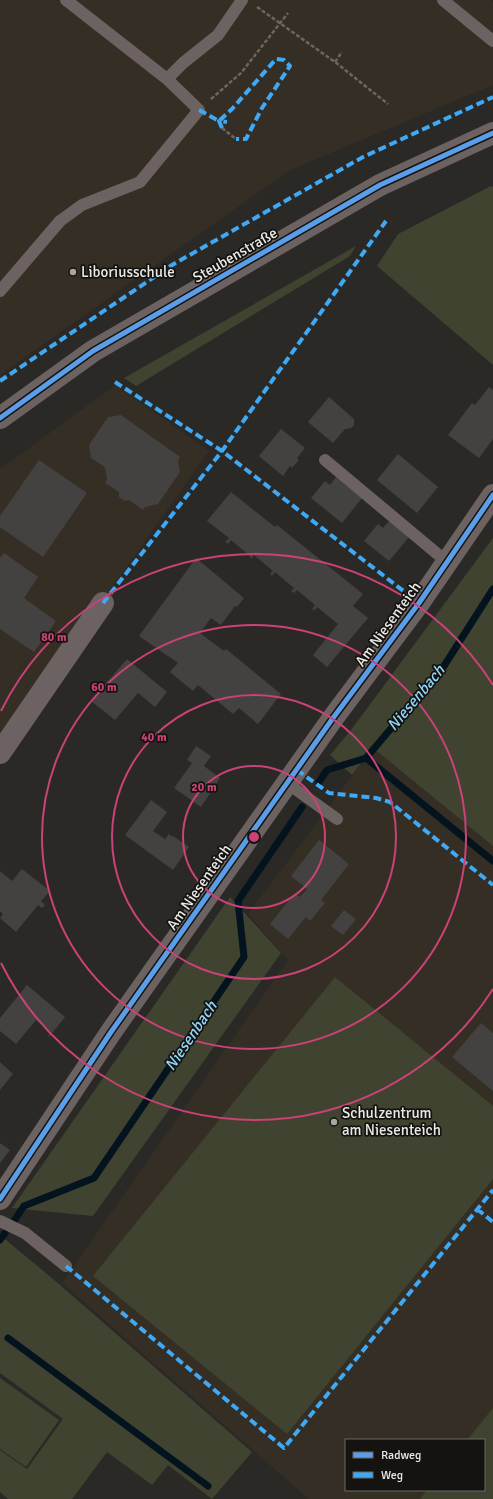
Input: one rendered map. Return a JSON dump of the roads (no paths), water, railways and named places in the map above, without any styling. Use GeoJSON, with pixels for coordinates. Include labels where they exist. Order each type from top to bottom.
{"type":"FeatureCollection","features":[{"type":"Feature","properties":{"kind":"street","name":"Steubenstraße"},"geometry":{"type":"LineString","coordinates":[[0,418],[100,347],[380,185],[493,133]]}},
{"type":"Feature","properties":{"kind":"street","name":"Am Niesenteich"},"geometry":{"type":"LineString","coordinates":[[0,1199],[111,1032],[287,783],[419,603],[493,495]]}},
{"type":"Feature","properties":{"kind":"street"},"geometry":{"type":"LineString","coordinates":[[0,753],[103,603]]}},
{"type":"Feature","properties":{"kind":"lane"},"geometry":{"type":"LineString","coordinates":[[0,291],[60,221],[82,205],[140,182],[199,110],[167,79],[66,0]]}},
{"type":"Feature","properties":{"kind":"lane"},"geometry":{"type":"LineString","coordinates":[[443,0],[493,41]]}},
{"type":"Feature","properties":{"kind":"lane"},"geometry":{"type":"LineString","coordinates":[[167,79],[218,35],[247,2]]}},
{"type":"Feature","properties":{"kind":"lane"},"geometry":{"type":"LineString","coordinates":[[325,460],[447,562]]}},
{"type":"Feature","properties":{"kind":"lane"},"geometry":{"type":"LineString","coordinates":[[287,783],[337,819]]}},
{"type":"Feature","properties":{"kind":"lane"},"geometry":{"type":"LineString","coordinates":[[0,1221],[25,1233],[66,1266]]}},
{"type":"Feature","properties":{"kind":"waterway","name":"Niesenbach"},"geometry":{"type":"LineString","coordinates":[[319,782],[327,770],[366,758],[444,666],[493,589]]}},
{"type":"Feature","properties":{"kind":"waterway"},"geometry":{"type":"LineString","coordinates":[[366,758],[493,861]]}},
{"type":"Feature","properties":{"kind":"waterway","name":"Niesenbach"},"geometry":{"type":"LineString","coordinates":[[14,1221],[24,1206],[94,1178],[244,957],[238,901],[302,807]]}},
{"type":"Feature","properties":{"kind":"waterway","name":"Niesenbach"},"geometry":{"type":"LineString","coordinates":[[0,1240],[5,1233]]}},
{"type":"Feature","properties":{"kind":"waterway"},"geometry":{"type":"LineString","coordinates":[[8,1338],[208,1486]]}},
{"type":"Feature","properties":{"kind":"place","name":"Liboriusschule"},"geometry":{"type":"Point","coordinates":[73,272]}},
{"type":"Feature","properties":{"kind":"place","name":"Schulzentrum am Niesenteich"},"geometry":{"type":"Point","coordinates":[334,1122]}}]}
